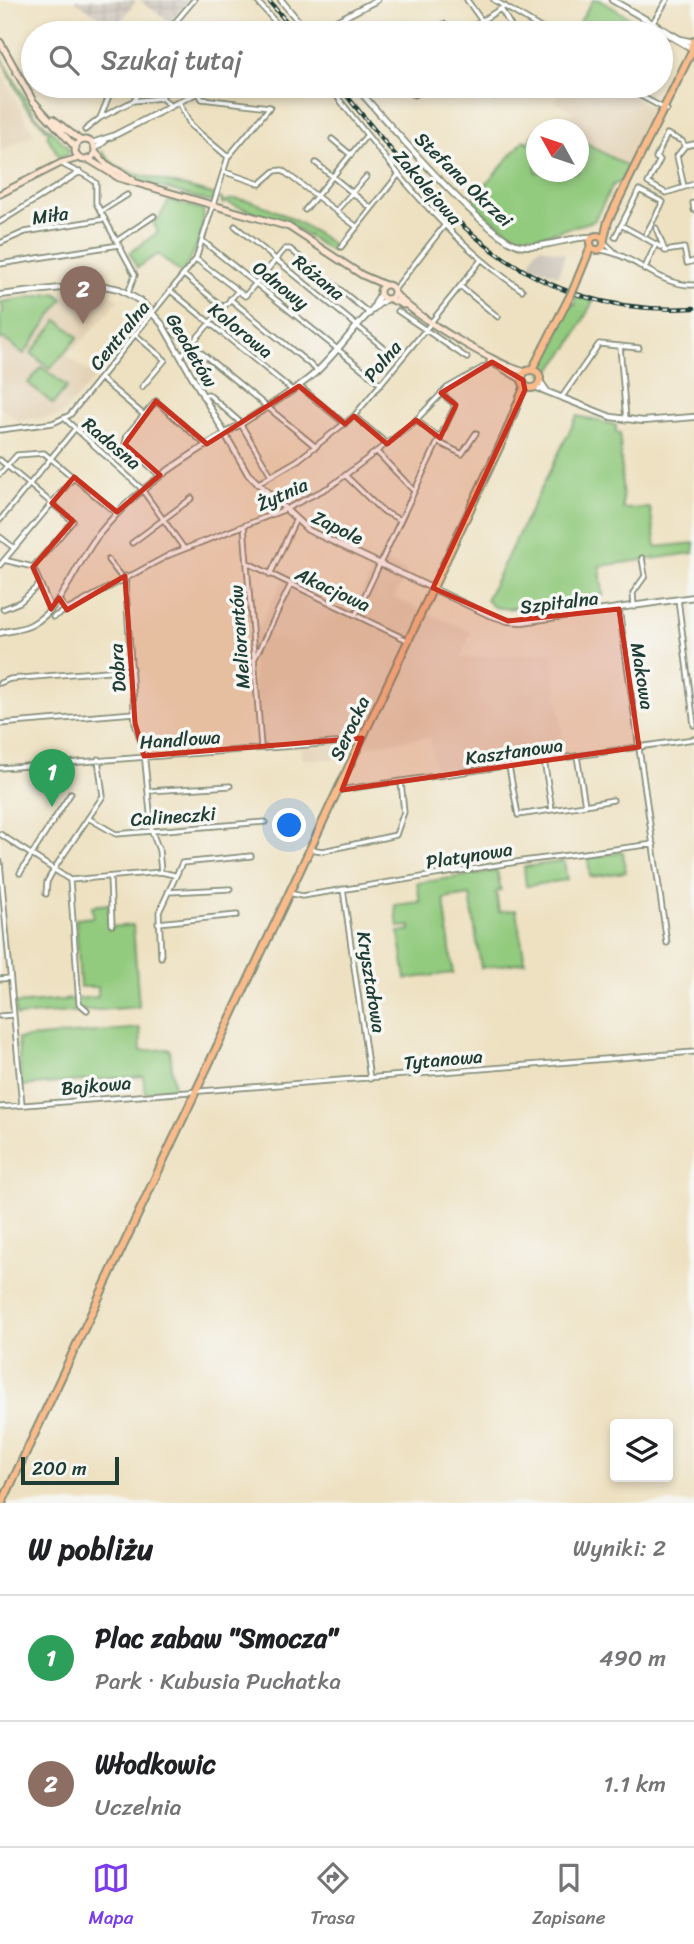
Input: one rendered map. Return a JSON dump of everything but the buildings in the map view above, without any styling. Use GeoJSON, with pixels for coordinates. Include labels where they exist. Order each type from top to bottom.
{"type":"FeatureCollection","features":[{"type":"Feature","properties":{"kind":"main road"},"geometry":{"type":"LineString","coordinates":[[0,42],[21,77]]}},
{"type":"Feature","properties":{"kind":"main road","name":"Serocka"},"geometry":{"type":"LineString","coordinates":[[673,92],[693,49]]}},
{"type":"Feature","properties":{"kind":"main road"},"geometry":{"type":"LineString","coordinates":[[33,98],[76,150],[79,158]]}},
{"type":"Feature","properties":{"kind":"main road","name":"Serocka"},"geometry":{"type":"LineString","coordinates":[[2,1503],[548,342],[670,98]]}},
{"type":"Feature","properties":{"kind":"main road"},"geometry":{"type":"LineString","coordinates":[[38,106],[80,141],[94,148],[106,164],[146,185]]}},
{"type":"Feature","properties":{"kind":"main road"},"geometry":{"type":"LineString","coordinates":[[61,163],[76,150],[80,141]]}},
{"type":"Feature","properties":{"kind":"main road"},"geometry":{"type":"LineString","coordinates":[[88,159],[94,148]]}},
{"type":"Feature","properties":{"kind":"main road"},"geometry":{"type":"LineString","coordinates":[[0,194],[61,163],[79,158],[88,159],[119,178],[289,227],[362,275],[391,288],[432,322]]}},
{"type":"Feature","properties":{"kind":"main road"},"geometry":{"type":"LineString","coordinates":[[362,275],[388,299],[531,380]]}},
{"type":"Feature","properties":{"kind":"main road"},"geometry":{"type":"LineString","coordinates":[[380,293],[391,288]]}},
{"type":"Feature","properties":{"kind":"main road"},"geometry":{"type":"LineString","coordinates":[[388,299],[391,288]]}},
{"type":"Feature","properties":{"kind":"street"},"geometry":{"type":"LineString","coordinates":[[176,21],[194,0]]}},
{"type":"Feature","properties":{"kind":"street"},"geometry":{"type":"LineString","coordinates":[[256,0],[274,21]]}},
{"type":"Feature","properties":{"kind":"street"},"geometry":{"type":"LineString","coordinates":[[281,0],[299,21]]}},
{"type":"Feature","properties":{"kind":"street"},"geometry":{"type":"LineString","coordinates":[[334,21],[377,0]]}},
{"type":"Feature","properties":{"kind":"street"},"geometry":{"type":"LineString","coordinates":[[467,0],[482,21],[503,8]]}},
{"type":"Feature","properties":{"kind":"street"},"geometry":{"type":"LineString","coordinates":[[494,0],[527,21]]}},
{"type":"Feature","properties":{"kind":"street"},"geometry":{"type":"LineString","coordinates":[[612,0],[647,21]]}},
{"type":"Feature","properties":{"kind":"street"},"geometry":{"type":"LineString","coordinates":[[654,21],[667,0]]}},
{"type":"Feature","properties":{"kind":"street"},"geometry":{"type":"LineString","coordinates":[[503,8],[509,21]]}},
{"type":"Feature","properties":{"kind":"street"},"geometry":{"type":"LineString","coordinates":[[673,34],[686,41],[693,49]]}},
{"type":"Feature","properties":{"kind":"street"},"geometry":{"type":"LineString","coordinates":[[100,118],[108,98]]}},
{"type":"Feature","properties":{"kind":"street"},"geometry":{"type":"LineString","coordinates":[[85,130],[100,118],[133,101],[161,98],[169,101],[172,106]]}},
{"type":"Feature","properties":{"kind":"street"},"geometry":{"type":"LineString","coordinates":[[94,148],[187,98]]}},
{"type":"Feature","properties":{"kind":"street"},"geometry":{"type":"LineString","coordinates":[[201,98],[270,107],[229,157],[225,172],[260,184],[281,169],[357,227]]}},
{"type":"Feature","properties":{"kind":"street","name":"Zakolejowa"},"geometry":{"type":"LineString","coordinates":[[338,98],[366,136],[444,226],[481,260],[522,290]]}},
{"type":"Feature","properties":{"kind":"street","name":"Stefana Okrzei"},"geometry":{"type":"LineString","coordinates":[[366,98],[466,206],[502,237],[523,246],[575,238],[597,243],[674,284],[694,285]]}},
{"type":"Feature","properties":{"kind":"street"},"geometry":{"type":"LineString","coordinates":[[644,98],[665,109]]}},
{"type":"Feature","properties":{"kind":"street"},"geometry":{"type":"LineString","coordinates":[[179,102],[191,125],[229,157]]}},
{"type":"Feature","properties":{"kind":"street"},"geometry":{"type":"LineString","coordinates":[[685,146],[682,141],[667,134],[656,158],[660,160],[648,183],[666,193],[694,184]]}},
{"type":"Feature","properties":{"kind":"street"},"geometry":{"type":"LineString","coordinates":[[305,210],[366,136]]}},
{"type":"Feature","properties":{"kind":"street"},"geometry":{"type":"LineString","coordinates":[[332,139],[351,155]]}},
{"type":"Feature","properties":{"kind":"street"},"geometry":{"type":"LineString","coordinates":[[684,187],[676,159],[685,146],[694,144]]}},
{"type":"Feature","properties":{"kind":"street"},"geometry":{"type":"LineString","coordinates":[[61,163],[80,172]]}},
{"type":"Feature","properties":{"kind":"street"},"geometry":{"type":"LineString","coordinates":[[316,163],[372,208]]}},
{"type":"Feature","properties":{"kind":"street"},"geometry":{"type":"LineString","coordinates":[[0,222],[80,172]]}},
{"type":"Feature","properties":{"kind":"street","name":"Miła"},"geometry":{"type":"LineString","coordinates":[[80,172],[86,172],[96,183],[94,198],[135,275],[128,293]]}},
{"type":"Feature","properties":{"kind":"street","name":"Centralna"},"geometry":{"type":"LineString","coordinates":[[65,419],[185,276],[204,242],[225,172]]}},
{"type":"Feature","properties":{"kind":"street"},"geometry":{"type":"LineString","coordinates":[[341,247],[399,174]]}},
{"type":"Feature","properties":{"kind":"street"},"geometry":{"type":"LineString","coordinates":[[336,211],[366,177]]}},
{"type":"Feature","properties":{"kind":"street"},"geometry":{"type":"LineString","coordinates":[[615,237],[639,190],[663,202],[646,234]]}},
{"type":"Feature","properties":{"kind":"street"},"geometry":{"type":"LineString","coordinates":[[100,212],[127,195]]}},
{"type":"Feature","properties":{"kind":"street"},"geometry":{"type":"LineString","coordinates":[[692,204],[694,210]]}},
{"type":"Feature","properties":{"kind":"street"},"geometry":{"type":"LineString","coordinates":[[616,205],[628,211]]}},
{"type":"Feature","properties":{"kind":"street"},"geometry":{"type":"LineString","coordinates":[[0,264],[119,242],[154,216]]}},
{"type":"Feature","properties":{"kind":"street","name":"Miła"},"geometry":{"type":"LineString","coordinates":[[0,243],[25,232],[104,219]]}},
{"type":"Feature","properties":{"kind":"street"},"geometry":{"type":"LineString","coordinates":[[621,225],[655,246],[662,247]]}},
{"type":"Feature","properties":{"kind":"street"},"geometry":{"type":"LineString","coordinates":[[236,226],[276,260],[287,248],[370,314]]}},
{"type":"Feature","properties":{"kind":"street"},"geometry":{"type":"LineString","coordinates":[[391,288],[444,226]]}},
{"type":"Feature","properties":{"kind":"street"},"geometry":{"type":"LineString","coordinates":[[656,228],[665,251],[684,248],[687,263],[694,261]]}},
{"type":"Feature","properties":{"kind":"street","name":"Odnowy"},"geometry":{"type":"LineString","coordinates":[[204,242],[381,384]]}},
{"type":"Feature","properties":{"kind":"street"},"geometry":{"type":"LineString","coordinates":[[644,270],[655,246]]}},
{"type":"Feature","properties":{"kind":"street"},"geometry":{"type":"LineString","coordinates":[[196,259],[237,292]]}},
{"type":"Feature","properties":{"kind":"street","name":"Różana"},"geometry":{"type":"LineString","coordinates":[[180,356],[237,292],[245,296],[276,260],[389,352]]}},
{"type":"Feature","properties":{"kind":"street","name":"Polna"},"geometry":{"type":"LineString","coordinates":[[256,484],[316,447],[354,416],[481,260]]}},
{"type":"Feature","properties":{"kind":"street"},"geometry":{"type":"LineString","coordinates":[[185,276],[223,307]]}},
{"type":"Feature","properties":{"kind":"street","name":"Geodetów"},"geometry":{"type":"LineString","coordinates":[[0,295],[81,284],[106,285],[128,293],[155,314],[223,435]]}},
{"type":"Feature","properties":{"kind":"street"},"geometry":{"type":"LineString","coordinates":[[460,286],[498,317]]}},
{"type":"Feature","properties":{"kind":"street","name":"Kolorowa"},"geometry":{"type":"LineString","coordinates":[[172,292],[292,390]]}},
{"type":"Feature","properties":{"kind":"street"},"geometry":{"type":"LineString","coordinates":[[370,314],[380,293]]}},
{"type":"Feature","properties":{"kind":"street"},"geometry":{"type":"LineString","coordinates":[[230,299],[318,371]]}},
{"type":"Feature","properties":{"kind":"street"},"geometry":{"type":"LineString","coordinates":[[1,632],[31,625],[51,609],[83,554],[116,513],[142,489],[206,444],[299,386],[339,351],[370,314],[388,299]]}},
{"type":"Feature","properties":{"kind":"street"},"geometry":{"type":"LineString","coordinates":[[398,310],[467,358]]}},
{"type":"Feature","properties":{"kind":"street"},"geometry":{"type":"LineString","coordinates":[[172,330],[316,447]]}},
{"type":"Feature","properties":{"kind":"street"},"geometry":{"type":"LineString","coordinates":[[137,336],[165,360],[142,387]]}},
{"type":"Feature","properties":{"kind":"street"},"geometry":{"type":"LineString","coordinates":[[561,399],[597,345],[602,343],[639,348]]}},
{"type":"Feature","properties":{"kind":"street"},"geometry":{"type":"LineString","coordinates":[[620,346],[626,420]]}},
{"type":"Feature","properties":{"kind":"street","name":"Żytnia"},"geometry":{"type":"LineString","coordinates":[[53,617],[183,548],[284,510],[346,476],[416,421],[441,393],[495,362]]}},
{"type":"Feature","properties":{"kind":"street"},"geometry":{"type":"LineString","coordinates":[[101,379],[144,415]]}},
{"type":"Feature","properties":{"kind":"street"},"geometry":{"type":"LineString","coordinates":[[531,380],[561,399],[626,420],[694,416]]}},
{"type":"Feature","properties":{"kind":"street"},"geometry":{"type":"LineString","coordinates":[[299,386],[345,424]]}},
{"type":"Feature","properties":{"kind":"street"},"geometry":{"type":"LineString","coordinates":[[356,614],[455,406],[441,393]]}},
{"type":"Feature","properties":{"kind":"street"},"geometry":{"type":"LineString","coordinates":[[202,396],[208,394],[241,423],[271,475]]}},
{"type":"Feature","properties":{"kind":"street"},"geometry":{"type":"LineString","coordinates":[[159,475],[125,444],[127,435],[156,401],[206,444]]}},
{"type":"Feature","properties":{"kind":"street"},"geometry":{"type":"LineString","coordinates":[[354,416],[387,444]]}},
{"type":"Feature","properties":{"kind":"street"},"geometry":{"type":"LineString","coordinates":[[0,430],[65,419]]}},
{"type":"Feature","properties":{"kind":"street","name":"Radosna"},"geometry":{"type":"LineString","coordinates":[[65,419],[142,489],[183,548]]}},
{"type":"Feature","properties":{"kind":"street"},"geometry":{"type":"LineString","coordinates":[[416,421],[462,454],[476,433]]}},
{"type":"Feature","properties":{"kind":"street"},"geometry":{"type":"LineString","coordinates":[[0,520],[74,430]]}},
{"type":"Feature","properties":{"kind":"street","name":"Zapole"},"geometry":{"type":"LineString","coordinates":[[223,435],[256,484],[295,521],[308,530],[433,588]]}},
{"type":"Feature","properties":{"kind":"street"},"geometry":{"type":"LineString","coordinates":[[0,474],[18,455],[42,452],[116,513]]}},
{"type":"Feature","properties":{"kind":"street"},"geometry":{"type":"LineString","coordinates":[[377,452],[414,491]]}},
{"type":"Feature","properties":{"kind":"street"},"geometry":{"type":"LineString","coordinates":[[0,460],[73,521],[33,567]]}},
{"type":"Feature","properties":{"kind":"street"},"geometry":{"type":"LineString","coordinates":[[346,476],[381,510],[400,520]]}},
{"type":"Feature","properties":{"kind":"street"},"geometry":{"type":"LineString","coordinates":[[0,565],[74,477]]}},
{"type":"Feature","properties":{"kind":"street"},"geometry":{"type":"LineString","coordinates":[[132,543],[192,498]]}},
{"type":"Feature","properties":{"kind":"street"},"geometry":{"type":"LineString","coordinates":[[270,575],[295,521]]}},
{"type":"Feature","properties":{"kind":"street","name":"Meliorantów"},"geometry":{"type":"LineString","coordinates":[[244,526],[261,747]]}},
{"type":"Feature","properties":{"kind":"street"},"geometry":{"type":"LineString","coordinates":[[0,537],[14,548]]}},
{"type":"Feature","properties":{"kind":"street"},"geometry":{"type":"LineString","coordinates":[[635,607],[633,593],[645,576],[642,558]]}},
{"type":"Feature","properties":{"kind":"street"},"geometry":{"type":"LineString","coordinates":[[4,560],[33,567]]}},
{"type":"Feature","properties":{"kind":"street"},"geometry":{"type":"LineString","coordinates":[[108,560],[124,577]]}},
{"type":"Feature","properties":{"kind":"street","name":"Akacjowa"},"geometry":{"type":"LineString","coordinates":[[247,563],[407,640]]}},
{"type":"Feature","properties":{"kind":"street"},"geometry":{"type":"LineString","coordinates":[[33,567],[51,609]]}},
{"type":"Feature","properties":{"kind":"street","name":"Dobra"},"geometry":{"type":"LineString","coordinates":[[124,577],[134,713],[144,756],[152,832],[159,850],[161,872]]}},
{"type":"Feature","properties":{"kind":"street"},"geometry":{"type":"LineString","coordinates":[[4,608],[20,602],[40,584]]}},
{"type":"Feature","properties":{"kind":"street"},"geometry":{"type":"LineString","coordinates":[[255,659],[291,584]]}},
{"type":"Feature","properties":{"kind":"street","name":"Szpitalna"},"geometry":{"type":"LineString","coordinates":[[433,588],[508,621],[522,622],[694,597]]}},
{"type":"Feature","properties":{"kind":"street"},"geometry":{"type":"LineString","coordinates":[[58,599],[67,610]]}},
{"type":"Feature","properties":{"kind":"street"},"geometry":{"type":"LineString","coordinates":[[678,599],[694,725]]}},
{"type":"Feature","properties":{"kind":"street","name":"Makowa"},"geometry":{"type":"LineString","coordinates":[[619,609],[667,943]]}},
{"type":"Feature","properties":{"kind":"street"},"geometry":{"type":"LineString","coordinates":[[0,683],[10,679],[132,669]]}},
{"type":"Feature","properties":{"kind":"street"},"geometry":{"type":"LineString","coordinates":[[0,724],[134,713]]}},
{"type":"Feature","properties":{"kind":"street","name":"Kasztanowa"},"geometry":{"type":"LineString","coordinates":[[338,789],[694,739]]}},
{"type":"Feature","properties":{"kind":"street","name":"Handlowa"},"geometry":{"type":"LineString","coordinates":[[0,768],[361,741]]}},
{"type":"Feature","properties":{"kind":"street"},"geometry":{"type":"LineString","coordinates":[[577,756],[585,805]]}},
{"type":"Feature","properties":{"kind":"street"},"geometry":{"type":"LineString","coordinates":[[46,894],[47,882],[54,869],[103,796],[98,759]]}},
{"type":"Feature","properties":{"kind":"street"},"geometry":{"type":"LineString","coordinates":[[544,760],[552,810]]}},
{"type":"Feature","properties":{"kind":"street"},"geometry":{"type":"LineString","coordinates":[[509,766],[518,815],[613,800]]}},
{"type":"Feature","properties":{"kind":"street"},"geometry":{"type":"LineString","coordinates":[[310,849],[319,852],[396,835],[404,812],[401,782]]}},
{"type":"Feature","properties":{"kind":"street"},"geometry":{"type":"LineString","coordinates":[[148,791],[230,786]]}},
{"type":"Feature","properties":{"kind":"street"},"geometry":{"type":"LineString","coordinates":[[20,873],[71,793]]}},
{"type":"Feature","properties":{"kind":"street","name":"Calineczki"},"geometry":{"type":"LineString","coordinates":[[88,818],[111,833],[265,822]]}},
{"type":"Feature","properties":{"kind":"street"},"geometry":{"type":"LineString","coordinates":[[0,834],[71,880],[161,872],[174,876]]}},
{"type":"Feature","properties":{"kind":"street","name":"Platynowa"},"geometry":{"type":"LineString","coordinates":[[289,893],[302,896],[654,844]]}},
{"type":"Feature","properties":{"kind":"street"},"geometry":{"type":"LineString","coordinates":[[161,957],[159,912],[174,876],[186,862],[251,856]]}},
{"type":"Feature","properties":{"kind":"street"},"geometry":{"type":"LineString","coordinates":[[0,862],[22,1105]]}},
{"type":"Feature","properties":{"kind":"street"},"geometry":{"type":"LineString","coordinates":[[110,877],[112,925]]}},
{"type":"Feature","properties":{"kind":"street"},"geometry":{"type":"LineString","coordinates":[[71,880],[79,1003],[87,1010]]}},
{"type":"Feature","properties":{"kind":"street"},"geometry":{"type":"LineString","coordinates":[[168,892],[230,889]]}},
{"type":"Feature","properties":{"kind":"street","name":"Kryształowa"},"geometry":{"type":"LineString","coordinates":[[343,890],[370,1079]]}},
{"type":"Feature","properties":{"kind":"street"},"geometry":{"type":"LineString","coordinates":[[158,923],[237,915]]}},
{"type":"Feature","properties":{"kind":"street"},"geometry":{"type":"LineString","coordinates":[[0,949],[8,948]]}},
{"type":"Feature","properties":{"kind":"street"},"geometry":{"type":"LineString","coordinates":[[0,979],[10,978]]}},
{"type":"Feature","properties":{"kind":"street"},"geometry":{"type":"LineString","coordinates":[[0,1016],[13,1015]]}},
{"type":"Feature","properties":{"kind":"street","name":"Tytanowa"},"geometry":{"type":"LineString","coordinates":[[195,1093],[694,1052]]}},
{"type":"Feature","properties":{"kind":"street","name":"Bajkowa"},"geometry":{"type":"LineString","coordinates":[[0,1107],[195,1093]]}},
{"type":"Feature","properties":{"kind":"highlighted area"},"geometry":{"type":"Polygon","coordinates":[[[492,362],[523,380],[525,390],[433,588],[508,621],[619,609],[639,747],[342,790],[362,738],[144,756],[135,723],[125,576],[67,610],[59,598],[51,609],[33,567],[73,521],[52,503],[74,477],[117,512],[160,475],[125,444],[156,401],[207,444],[299,386],[345,424],[354,416],[387,444],[416,420],[440,438],[456,405],[441,393],[492,362]]]}},
{"type":"Feature","properties":{"kind":"shaded area"},"geometry":{"type":"Polygon","coordinates":[[[75,0],[136,0],[122,21],[105,21],[75,0]]]}},
{"type":"Feature","properties":{"kind":"shaded area"},"geometry":{"type":"Polygon","coordinates":[[[139,0],[190,0],[169,21],[139,0]]]}},
{"type":"Feature","properties":{"kind":"shaded area"},"geometry":{"type":"Polygon","coordinates":[[[0,69],[34,134],[0,152],[0,69]]]}},
{"type":"Feature","properties":{"kind":"shaded area"},"geometry":{"type":"Polygon","coordinates":[[[634,98],[657,110],[628,167],[589,145],[589,119],[569,119],[573,112],[554,100],[634,98]]]}},
{"type":"Feature","properties":{"kind":"shaded area"},"geometry":{"type":"Polygon","coordinates":[[[541,247],[565,254],[558,275],[530,265],[535,251],[541,247]]]}},
{"type":"Feature","properties":{"kind":"shaded area"},"geometry":{"type":"Polygon","coordinates":[[[94,292],[112,295],[119,300],[67,355],[95,378],[61,416],[18,421],[0,407],[0,339],[4,338],[24,353],[68,293],[94,292]]]}},
{"type":"Feature","properties":{"kind":"shaded area"},"geometry":{"type":"Polygon","coordinates":[[[380,559],[407,572],[394,598],[471,632],[461,658],[552,652],[565,753],[435,775],[430,737],[365,746],[355,741],[345,759],[301,759],[300,747],[259,750],[251,640],[285,578],[353,610],[380,559]]]}},
{"type":"Feature","properties":{"kind":"green space"},"geometry":{"type":"Polygon","coordinates":[[[593,0],[600,0],[635,21],[580,21],[593,0]]]}},
{"type":"Feature","properties":{"kind":"green space"},"geometry":{"type":"Polygon","coordinates":[[[0,55],[21,91],[21,98],[25,98],[34,114],[68,147],[69,153],[59,158],[47,136],[49,132],[24,105],[0,55]]]}},
{"type":"Feature","properties":{"kind":"green space"},"geometry":{"type":"Polygon","coordinates":[[[524,140],[526,182],[589,182],[589,145],[628,167],[621,182],[613,185],[594,221],[522,241],[470,203],[524,140]]]}},
{"type":"Feature","properties":{"kind":"green space"},"geometry":{"type":"Polygon","coordinates":[[[102,152],[116,166],[133,173],[216,195],[214,203],[141,181],[102,159],[102,152]]]}},
{"type":"Feature","properties":{"kind":"green space"},"geometry":{"type":"Polygon","coordinates":[[[220,197],[224,202],[234,199],[263,205],[296,221],[334,245],[331,251],[291,225],[225,202],[223,204],[220,197]]]}},
{"type":"Feature","properties":{"kind":"green space"},"geometry":{"type":"Polygon","coordinates":[[[169,200],[203,210],[203,227],[194,251],[182,274],[158,254],[137,268],[130,253],[158,232],[153,222],[160,217],[169,200]]]}},
{"type":"Feature","properties":{"kind":"green space"},"geometry":{"type":"Polygon","coordinates":[[[56,293],[63,299],[24,354],[4,339],[0,339],[0,316],[3,311],[1,302],[56,293]]]}},
{"type":"Feature","properties":{"kind":"green space"},"geometry":{"type":"Polygon","coordinates":[[[575,295],[593,301],[571,344],[547,375],[548,388],[541,368],[571,303],[575,305],[575,295]]]}},
{"type":"Feature","properties":{"kind":"green space"},"geometry":{"type":"Polygon","coordinates":[[[58,320],[78,337],[50,369],[31,353],[58,320]]]}},
{"type":"Feature","properties":{"kind":"green space"},"geometry":{"type":"Polygon","coordinates":[[[42,367],[67,387],[53,404],[28,383],[42,367]]]}},
{"type":"Feature","properties":{"kind":"green space"},"geometry":{"type":"Polygon","coordinates":[[[577,416],[616,425],[616,433],[620,433],[623,509],[650,508],[656,547],[694,543],[694,553],[600,566],[603,596],[507,609],[494,607],[486,600],[577,416]]]}},
{"type":"Feature","properties":{"kind":"green space"},"geometry":{"type":"Polygon","coordinates":[[[623,852],[626,872],[590,877],[588,858],[623,852]]]}},
{"type":"Feature","properties":{"kind":"green space"},"geometry":{"type":"Polygon","coordinates":[[[564,861],[567,880],[526,886],[524,867],[564,861]]]}},
{"type":"Feature","properties":{"kind":"green space"},"geometry":{"type":"Polygon","coordinates":[[[497,871],[501,890],[496,892],[499,912],[516,910],[525,962],[481,968],[470,895],[444,899],[453,973],[406,979],[399,932],[411,930],[411,926],[398,927],[395,905],[420,902],[417,883],[497,871]]]}},
{"type":"Feature","properties":{"kind":"green space"},"geometry":{"type":"Polygon","coordinates":[[[109,904],[110,927],[133,925],[139,1007],[16,1016],[15,1004],[98,997],[98,987],[80,987],[76,919],[93,917],[92,906],[109,904]]]}},
{"type":"Feature","properties":{"kind":"green space"},"geometry":{"type":"Polygon","coordinates":[[[140,1028],[141,1051],[170,1049],[174,1090],[145,1093],[143,1076],[21,1086],[18,1039],[140,1028]]]}},
{"type":"Feature","properties":{"kind":"railway"},"geometry":{"type":"LineString","coordinates":[[268,0],[286,21]]}},
{"type":"Feature","properties":{"kind":"railway"},"geometry":{"type":"LineString","coordinates":[[349,98],[411,174],[449,213],[488,247],[531,275],[579,295],[633,307],[694,308]]}},
{"type":"Feature","properties":{"kind":"place","name":"Włodkowic"},"geometry":{"type":"Point","coordinates":[83,324]}},
{"type":"Feature","properties":{"kind":"place","name":"Plac zabaw \"Smocza\""},"geometry":{"type":"Point","coordinates":[52,807]}}]}
